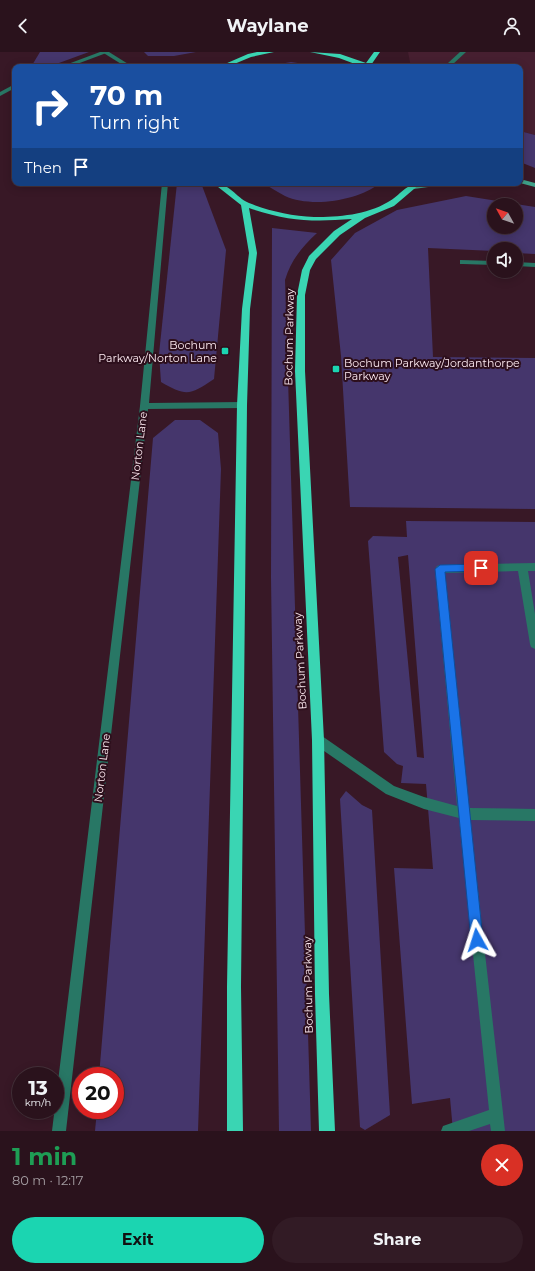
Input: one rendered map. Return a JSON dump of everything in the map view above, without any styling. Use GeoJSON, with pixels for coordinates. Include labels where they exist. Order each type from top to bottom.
{"type":"FeatureCollection","features":[{"type":"Feature","properties":{"kind":"highway"},"geometry":{"type":"LineString","coordinates":[[227,64],[250,55],[270,52]]}},
{"type":"Feature","properties":{"kind":"highway"},"geometry":{"type":"LineString","coordinates":[[314,52],[340,56],[362,64]]}},
{"type":"Feature","properties":{"kind":"highway"},"geometry":{"type":"LineString","coordinates":[[369,64],[376,52]]}},
{"type":"Feature","properties":{"kind":"highway"},"geometry":{"type":"LineString","coordinates":[[220,186],[245,204],[278,215],[314,219],[362,216],[391,204],[415,186]]}},
{"type":"Feature","properties":{"kind":"highway"},"geometry":{"type":"LineString","coordinates":[[235,1131],[234,987],[242,405],[246,309],[253,253],[245,212],[245,204]]}},
{"type":"Feature","properties":{"kind":"highway","name":"Bochum Parkway"},"geometry":{"type":"LineString","coordinates":[[328,1131],[322,994],[318,740],[300,371],[301,295],[306,270],[312,258],[337,233],[362,216]]}},
{"type":"Feature","properties":{"kind":"main road"},"geometry":{"type":"LineString","coordinates":[[523,183],[535,186]]}},
{"type":"Feature","properties":{"kind":"street"},"geometry":{"type":"LineString","coordinates":[[72,64],[106,52],[125,64]]}},
{"type":"Feature","properties":{"kind":"street"},"geometry":{"type":"LineString","coordinates":[[450,64],[463,52]]}},
{"type":"Feature","properties":{"kind":"street"},"geometry":{"type":"LineString","coordinates":[[0,94],[12,88]]}},
{"type":"Feature","properties":{"kind":"street","name":"Norton Lane"},"geometry":{"type":"LineString","coordinates":[[59,1131],[144,406],[165,186]]}},
{"type":"Feature","properties":{"kind":"street"},"geometry":{"type":"LineString","coordinates":[[463,262],[487,263]]}},
{"type":"Feature","properties":{"kind":"street"},"geometry":{"type":"LineString","coordinates":[[523,264],[535,265]]}},
{"type":"Feature","properties":{"kind":"street","name":"Norton Lane"},"geometry":{"type":"LineString","coordinates":[[144,406],[242,405]]}},
{"type":"Feature","properties":{"kind":"street"},"geometry":{"type":"LineString","coordinates":[[522,567],[535,644]]}},
{"type":"Feature","properties":{"kind":"street"},"geometry":{"type":"LineString","coordinates":[[498,1131],[464,814],[440,569],[535,567]]}},
{"type":"Feature","properties":{"kind":"street"},"geometry":{"type":"LineString","coordinates":[[318,740],[390,790],[424,802],[464,814],[535,815]]}},
{"type":"Feature","properties":{"kind":"street"},"geometry":{"type":"LineString","coordinates":[[448,1131],[496,1115]]}},
{"type":"Feature","properties":{"kind":"shaded area"},"geometry":{"type":"Polygon","coordinates":[[[40,52],[89,52],[56,64],[33,64],[40,52]]]}},
{"type":"Feature","properties":{"kind":"shaded area"},"geometry":{"type":"Polygon","coordinates":[[[144,52],[196,52],[174,56],[148,56],[144,52]]]}},
{"type":"Feature","properties":{"kind":"shaded area"},"geometry":{"type":"Polygon","coordinates":[[[408,52],[535,52],[535,135],[523,132],[523,64],[410,64],[408,52]]]}},
{"type":"Feature","properties":{"kind":"shaded area"},"geometry":{"type":"Polygon","coordinates":[[[291,62],[305,64],[279,64],[291,62]]]}},
{"type":"Feature","properties":{"kind":"shaded area"},"geometry":{"type":"Polygon","coordinates":[[[523,132],[535,135],[535,168],[523,163],[523,132]]]}},
{"type":"Feature","properties":{"kind":"shaded area"},"geometry":{"type":"Polygon","coordinates":[[[177,186],[202,186],[226,250],[214,379],[194,391],[183,392],[170,387],[161,382],[159,354],[177,186]]]}},
{"type":"Feature","properties":{"kind":"shaded area"},"geometry":{"type":"Polygon","coordinates":[[[268,186],[376,186],[360,194],[334,201],[308,202],[285,196],[268,186]]]}},
{"type":"Feature","properties":{"kind":"shaded area"},"geometry":{"type":"Polygon","coordinates":[[[466,196],[487,199],[487,234],[523,234],[523,205],[535,207],[535,254],[523,253],[523,242],[487,242],[487,251],[428,248],[433,357],[535,358],[535,509],[350,507],[341,356],[331,260],[355,233],[397,210],[466,196]]]}},
{"type":"Feature","properties":{"kind":"shaded area"},"geometry":{"type":"Polygon","coordinates":[[[272,228],[317,233],[298,254],[290,266],[285,280],[311,1131],[279,1131],[271,578],[272,228]]]}},
{"type":"Feature","properties":{"kind":"shaded area"},"geometry":{"type":"Polygon","coordinates":[[[175,420],[200,420],[218,433],[221,469],[198,1131],[95,1131],[96,1119],[124,1119],[124,1067],[100,1067],[153,438],[175,420]]]}},
{"type":"Feature","properties":{"kind":"shaded area"},"geometry":{"type":"Polygon","coordinates":[[[406,521],[535,522],[535,1131],[453,1131],[450,1098],[412,1104],[394,868],[433,869],[426,784],[401,783],[403,766],[397,764],[384,752],[368,541],[373,536],[407,537],[406,521]],[[408,555],[398,557],[417,757],[424,758],[408,555]]]}},
{"type":"Feature","properties":{"kind":"shaded area"},"geometry":{"type":"Polygon","coordinates":[[[346,791],[362,805],[372,810],[390,1115],[365,1130],[360,1127],[340,799],[346,791]]]}},
{"type":"Feature","properties":{"kind":"place","name":"Bochum Parkway/Norton Lane"},"geometry":{"type":"Point","coordinates":[225,351]}},
{"type":"Feature","properties":{"kind":"place","name":"Bochum Parkway/Jordanthorpe Parkway"},"geometry":{"type":"Point","coordinates":[336,369]}},
{"type":"Feature","properties":{"kind":"route"},"geometry":{"type":"LineString","coordinates":[[477,940],[440,569],[481,568]]}}]}
